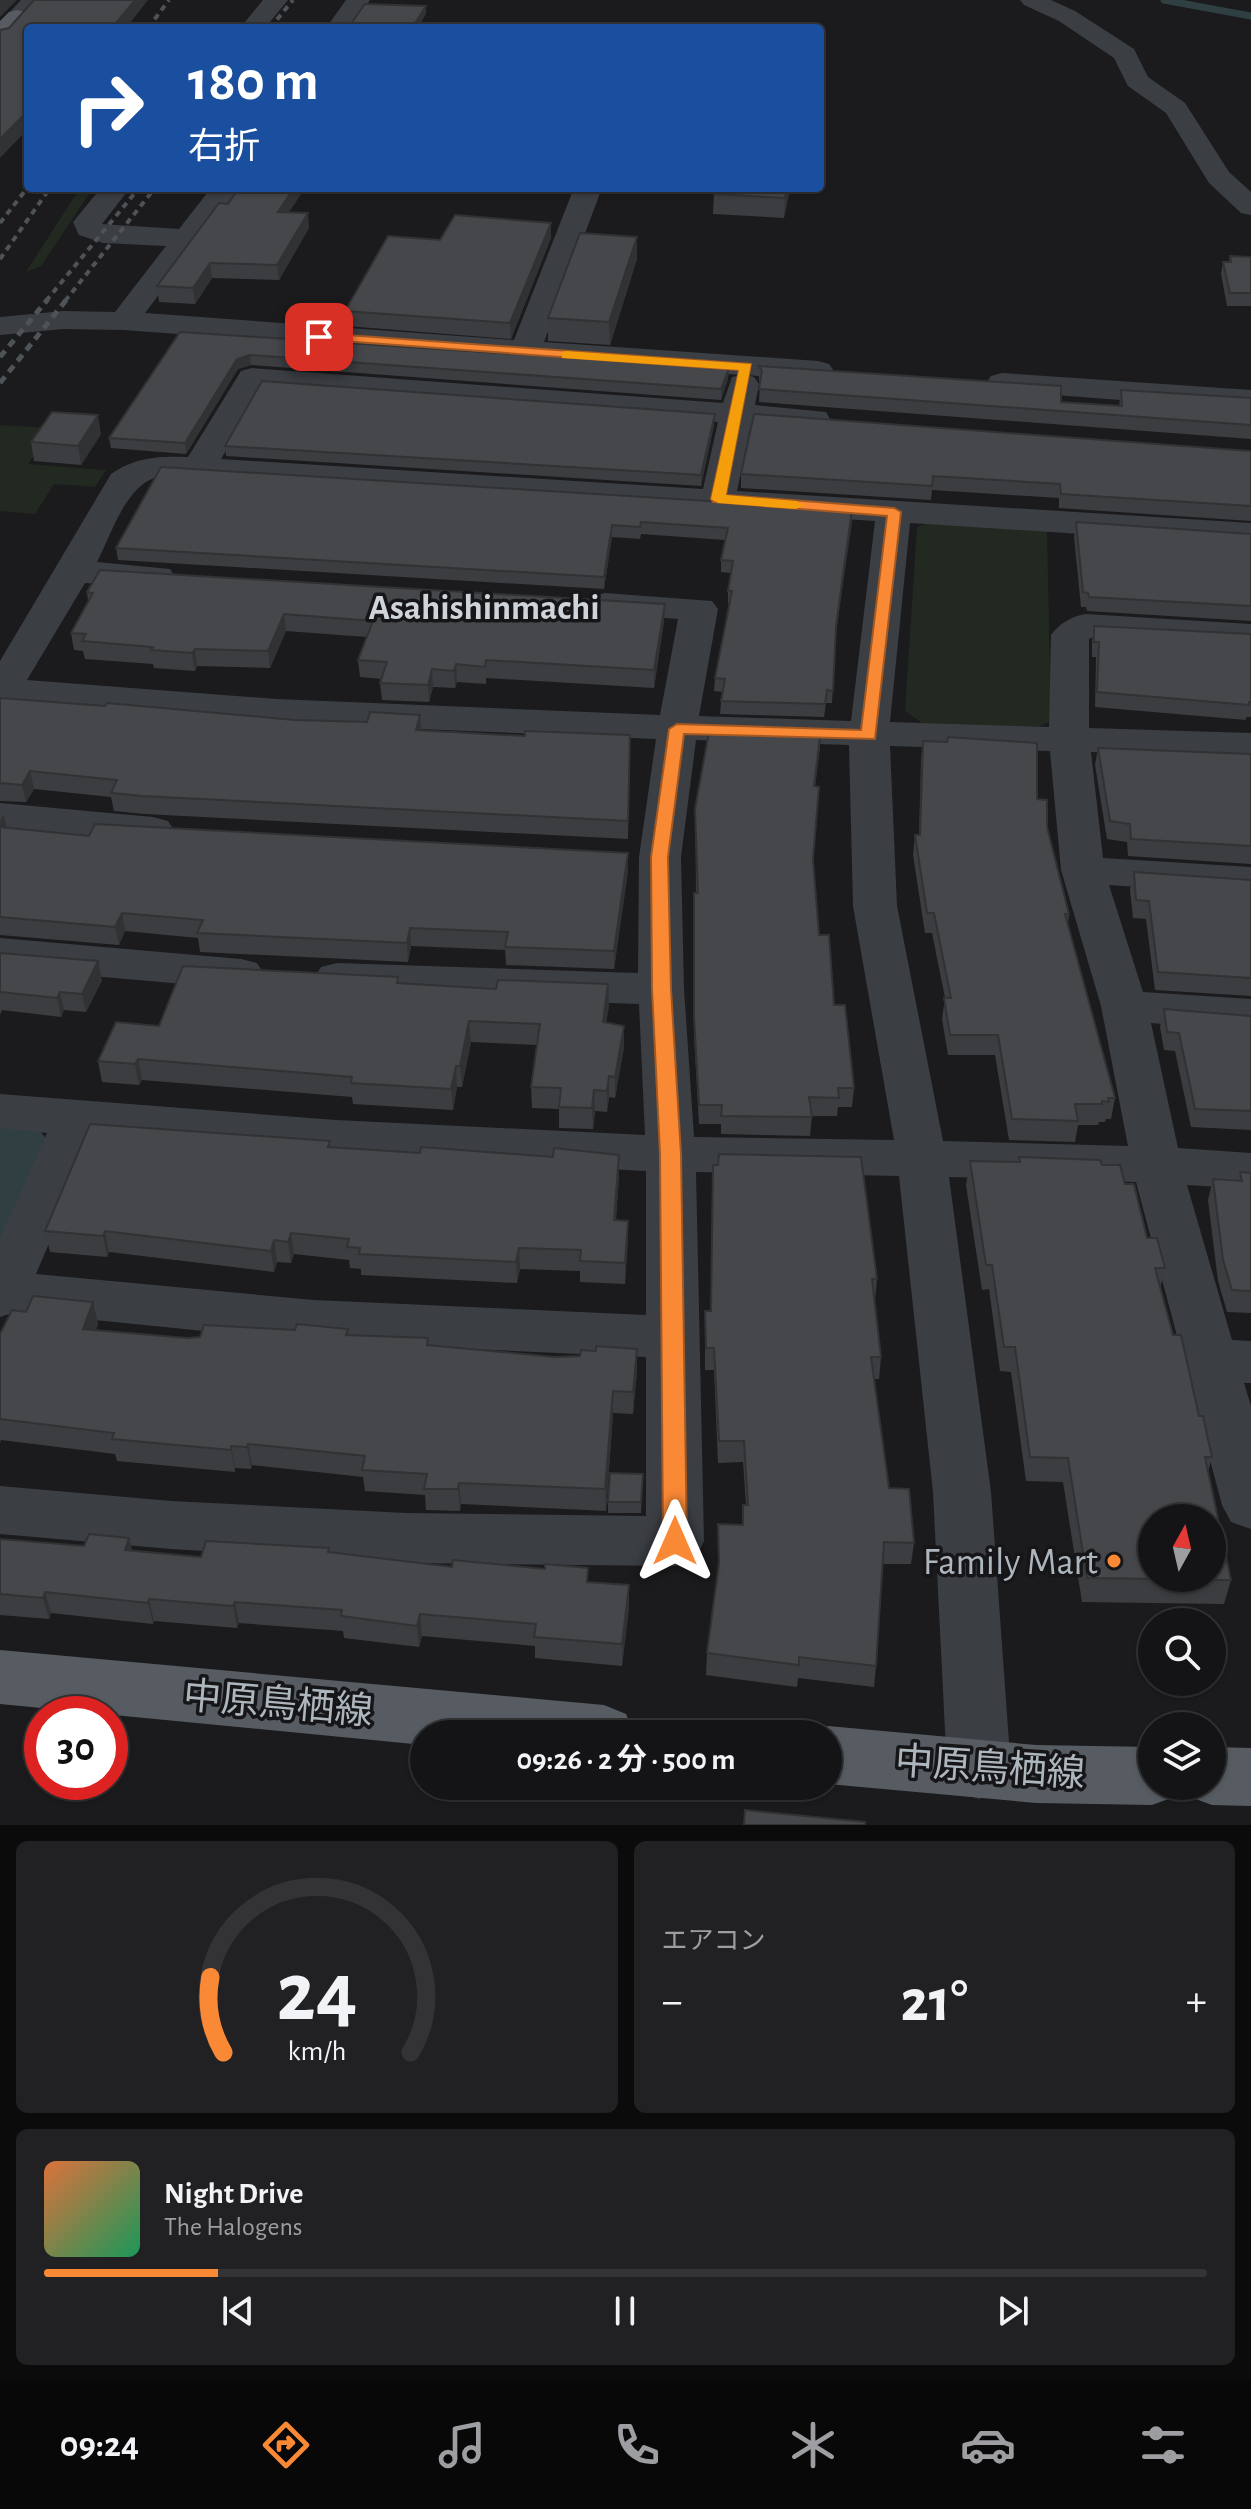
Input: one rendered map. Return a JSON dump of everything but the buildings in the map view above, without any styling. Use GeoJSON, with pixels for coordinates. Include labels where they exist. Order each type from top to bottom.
{"type":"FeatureCollection","features":[{"type":"Feature","properties":{"kind":"main road"},"geometry":{"type":"LineString","coordinates":[[0,36],[17,11]]}},
{"type":"Feature","properties":{"kind":"main road","name":"中原鳥栖線"},"geometry":{"type":"LineString","coordinates":[[0,1677],[456,1720]]}},
{"type":"Feature","properties":{"kind":"main road","name":"中原鳥栖線"},"geometry":{"type":"LineString","coordinates":[[842,1756],[1036,1774],[1138,1776]]}},
{"type":"Feature","properties":{"kind":"main road"},"geometry":{"type":"LineString","coordinates":[[1226,1776],[1251,1777]]}},
{"type":"Feature","properties":{"kind":"street"},"geometry":{"type":"LineString","coordinates":[[255,24],[276,0]]}},
{"type":"Feature","properties":{"kind":"street"},"geometry":{"type":"LineString","coordinates":[[341,24],[358,0]]}},
{"type":"Feature","properties":{"kind":"street"},"geometry":{"type":"LineString","coordinates":[[1032,0],[1067,16],[1125,54],[1137,81],[1176,108],[1219,177],[1251,207]]}},
{"type":"Feature","properties":{"kind":"street"},"geometry":{"type":"LineString","coordinates":[[113,192],[87,222],[89,229],[103,234],[187,238]]}},
{"type":"Feature","properties":{"kind":"street"},"geometry":{"type":"LineString","coordinates":[[124,321],[222,192]]}},
{"type":"Feature","properties":{"kind":"street"},"geometry":{"type":"LineString","coordinates":[[525,352],[586,192]]}},
{"type":"Feature","properties":{"kind":"street"},"geometry":{"type":"LineString","coordinates":[[0,326],[63,320],[124,321],[841,373]]}},
{"type":"Feature","properties":{"kind":"street"},"geometry":{"type":"LineString","coordinates":[[718,499],[746,366]]}},
{"type":"Feature","properties":{"kind":"street"},"geometry":{"type":"LineString","coordinates":[[199,468],[252,378],[846,422]]}},
{"type":"Feature","properties":{"kind":"street"},"geometry":{"type":"LineString","coordinates":[[967,381],[1251,400]]}},
{"type":"Feature","properties":{"kind":"street"},"geometry":{"type":"LineString","coordinates":[[1251,534],[162,466],[141,469],[123,481],[74,571],[1,691],[277,711],[677,729],[1251,745]]}},
{"type":"Feature","properties":{"kind":"street"},"geometry":{"type":"LineString","coordinates":[[894,512],[869,735],[875,906],[922,1160],[962,1492],[979,1770]]}},
{"type":"Feature","properties":{"kind":"street"},"geometry":{"type":"LineString","coordinates":[[74,571],[199,579]]}},
{"type":"Feature","properties":{"kind":"street"},"geometry":{"type":"LineString","coordinates":[[0,1510],[171,1525],[406,1538],[675,1541],[671,1154],[661,989],[644,857],[677,729],[699,609],[559,601]]}},
{"type":"Feature","properties":{"kind":"street"},"geometry":{"type":"LineString","coordinates":[[1251,635],[1085,625],[1070,635],[1069,738],[1083,870],[1124,1006],[1156,1163],[1231,1362],[1251,1505]]}},
{"type":"Feature","properties":{"kind":"street"},"geometry":{"type":"LineString","coordinates":[[0,816],[192,832]]}},
{"type":"Feature","properties":{"kind":"street"},"geometry":{"type":"LineString","coordinates":[[1083,870],[1251,881]]}},
{"type":"Feature","properties":{"kind":"street"},"geometry":{"type":"LineString","coordinates":[[0,953],[290,976],[661,989]]}},
{"type":"Feature","properties":{"kind":"street"},"geometry":{"type":"LineString","coordinates":[[1124,1006],[1251,1015]]}},
{"type":"Feature","properties":{"kind":"street"},"geometry":{"type":"LineString","coordinates":[[0,1111],[363,1140],[671,1154],[1156,1163],[1251,1171]]}},
{"type":"Feature","properties":{"kind":"street"},"geometry":{"type":"LineString","coordinates":[[78,1118],[1,1294],[314,1321],[673,1337]]}},
{"type":"Feature","properties":{"kind":"shaded area"},"geometry":{"type":"Polygon","coordinates":[[[77,192],[90,192],[41,266],[26,272],[77,192]]]}},
{"type":"Feature","properties":{"kind":"shaded area"},"geometry":{"type":"Polygon","coordinates":[[[0,425],[52,428],[28,464],[106,470],[95,487],[54,484],[35,514],[0,511],[0,425]]]}},
{"type":"Feature","properties":{"kind":"shaded area"},"geometry":{"type":"Polygon","coordinates":[[[931,522],[1047,529],[1051,721],[1038,727],[922,723],[905,711],[917,527],[931,522]]]}},
{"type":"Feature","properties":{"kind":"shaded area"},"geometry":{"type":"Polygon","coordinates":[[[0,1123],[37,1127],[47,1140],[0,1245],[0,1123]]]}},
{"type":"Feature","properties":{"kind":"waterway"},"geometry":{"type":"LineString","coordinates":[[1164,0],[1251,16]]}},
{"type":"Feature","properties":{"kind":"railway"},"geometry":{"type":"LineString","coordinates":[[151,24],[169,0]]}},
{"type":"Feature","properties":{"kind":"railway"},"geometry":{"type":"LineString","coordinates":[[273,24],[293,0]]}},
{"type":"Feature","properties":{"kind":"railway"},"geometry":{"type":"LineString","coordinates":[[0,223],[24,192]]}},
{"type":"Feature","properties":{"kind":"railway"},"geometry":{"type":"LineString","coordinates":[[0,259],[47,192]]}},
{"type":"Feature","properties":{"kind":"railway"},"geometry":{"type":"LineString","coordinates":[[46,301],[136,192]]}},
{"type":"Feature","properties":{"kind":"railway"},"geometry":{"type":"LineString","coordinates":[[65,301],[152,192]]}},
{"type":"Feature","properties":{"kind":"railway"},"geometry":{"type":"LineString","coordinates":[[0,357],[48,299]]}},
{"type":"Feature","properties":{"kind":"railway"},"geometry":{"type":"LineString","coordinates":[[0,383],[67,299]]}},
{"type":"Feature","properties":{"kind":"slow traffic"},"geometry":{"type":"LineString","coordinates":[[566,355],[746,366],[718,499],[796,505]]}},
{"type":"Feature","properties":{"kind":"place","name":"Family Mart"},"geometry":{"type":"Point","coordinates":[1114,1561]}},
{"type":"Feature","properties":{"kind":"district","name":"Asahishinmachi"},"geometry":{"type":"Point","coordinates":[484,606]}},
{"type":"Feature","properties":{"kind":"route"},"geometry":{"type":"LineString","coordinates":[[319,337],[746,366],[718,499],[894,512],[869,735],[677,729],[660,857],[661,989],[671,1154],[675,1541]]}}]}
